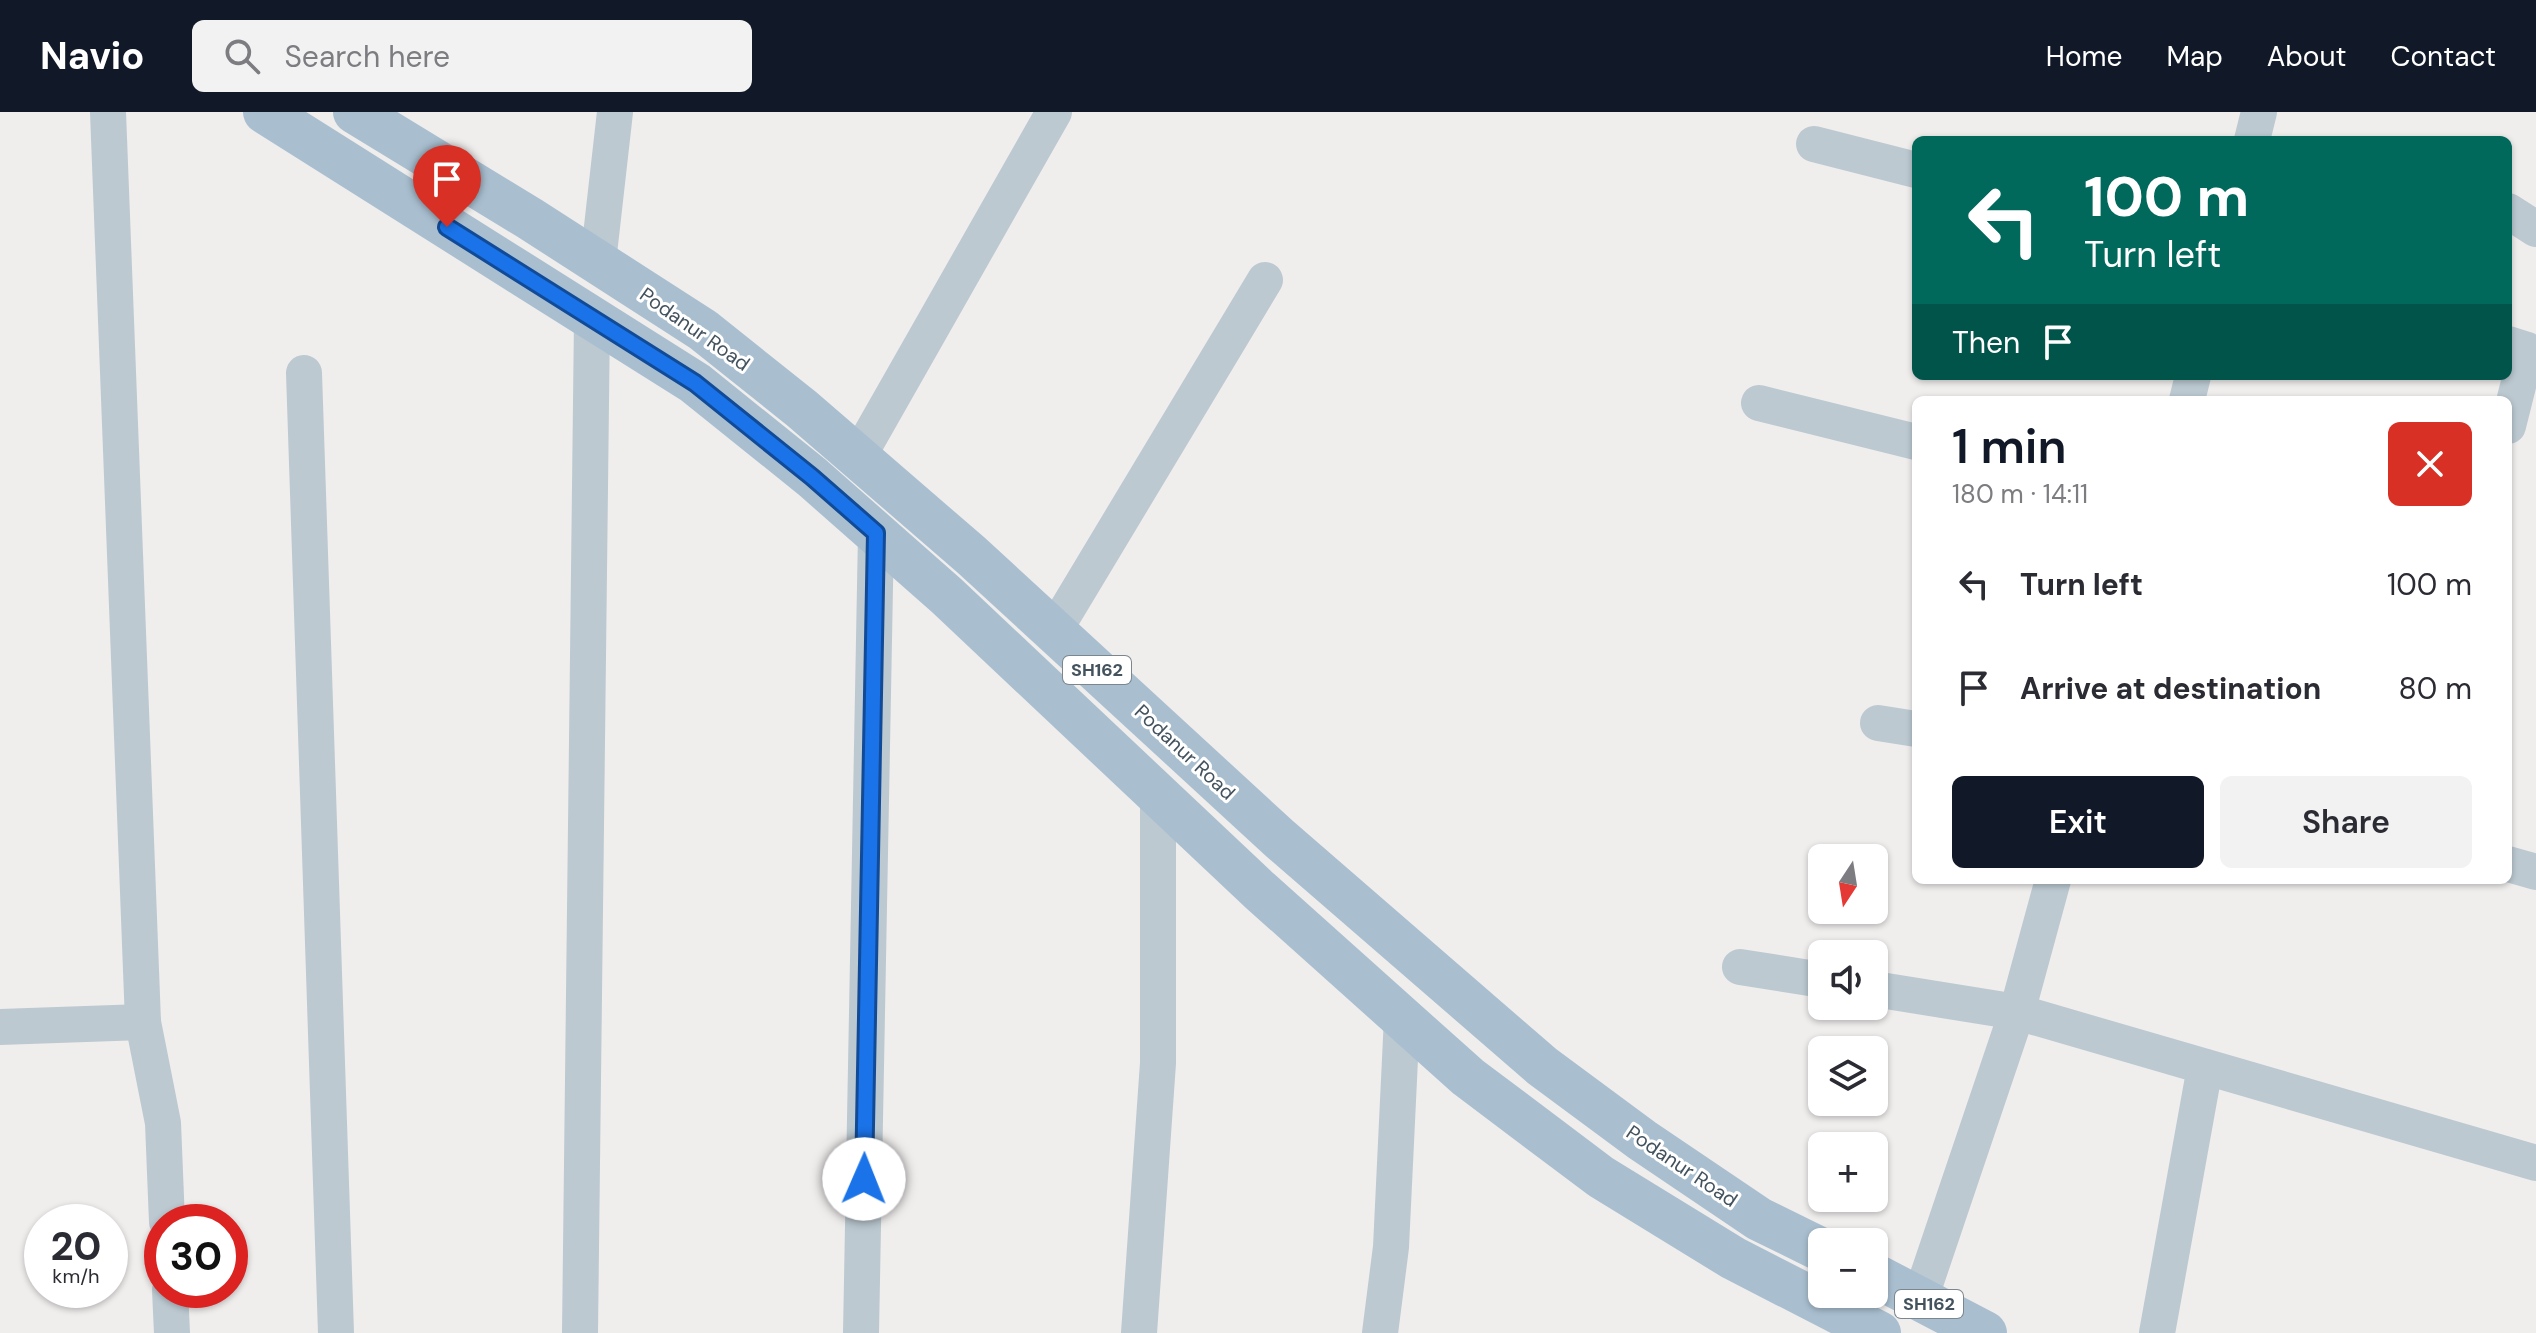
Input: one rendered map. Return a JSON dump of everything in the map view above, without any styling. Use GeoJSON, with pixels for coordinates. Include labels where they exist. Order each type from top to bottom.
{"type":"FeatureCollection","features":[{"type":"Feature","properties":{"kind":"main road"},"geometry":{"type":"LineString","coordinates":[[265,112],[695,383],[812,477],[947,596],[1259,890],[1468,1077],[1601,1177],[1733,1258],[1862,1329]]}},
{"type":"Feature","properties":{"kind":"main road","name":"Podanur Road"},"geometry":{"type":"LineString","coordinates":[[364,114],[703,330],[802,409],[971,555],[1280,839],[1542,1066],[1642,1140],[1759,1219],[1808,1243]]}},
{"type":"Feature","properties":{"kind":"main road","name":"SH162"},"geometry":{"type":"LineString","coordinates":[[1888,1282],[1985,1333]]}},
{"type":"Feature","properties":{"kind":"street"},"geometry":{"type":"LineString","coordinates":[[108,112],[143,1022],[163,1123],[166,1204]]}},
{"type":"Feature","properties":{"kind":"street"},"geometry":{"type":"LineString","coordinates":[[598,262],[615,112]]}},
{"type":"Feature","properties":{"kind":"street"},"geometry":{"type":"LineString","coordinates":[[858,457],[1054,112]]}},
{"type":"Feature","properties":{"kind":"street"},"geometry":{"type":"LineString","coordinates":[[2253,136],[2259,112]]}},
{"type":"Feature","properties":{"kind":"street"},"geometry":{"type":"LineString","coordinates":[[1814,144],[1912,169]]}},
{"type":"Feature","properties":{"kind":"street"},"geometry":{"type":"LineString","coordinates":[[2512,214],[2536,229]]}},
{"type":"Feature","properties":{"kind":"street"},"geometry":{"type":"LineString","coordinates":[[1054,631],[1265,280]]}},
{"type":"Feature","properties":{"kind":"street"},"geometry":{"type":"LineString","coordinates":[[580,1333],[592,318]]}},
{"type":"Feature","properties":{"kind":"street"},"geometry":{"type":"LineString","coordinates":[[2512,345],[2527,350],[2512,410]]}},
{"type":"Feature","properties":{"kind":"street"},"geometry":{"type":"LineString","coordinates":[[304,373],[336,1333]]}},
{"type":"Feature","properties":{"kind":"street"},"geometry":{"type":"LineString","coordinates":[[1759,403],[1912,441]]}},
{"type":"Feature","properties":{"kind":"street"},"geometry":{"type":"LineString","coordinates":[[861,1333],[876,533]]}},
{"type":"Feature","properties":{"kind":"street"},"geometry":{"type":"LineString","coordinates":[[1878,723],[1912,728]]}},
{"type":"Feature","properties":{"kind":"street"},"geometry":{"type":"LineString","coordinates":[[1139,1333],[1158,1063],[1158,794]]}},
{"type":"Feature","properties":{"kind":"street"},"geometry":{"type":"LineString","coordinates":[[2512,865],[2536,872]]}},
{"type":"Feature","properties":{"kind":"street"},"geometry":{"type":"LineString","coordinates":[[1920,1299],[2017,1012],[2052,884]]}},
{"type":"Feature","properties":{"kind":"street"},"geometry":{"type":"LineString","coordinates":[[1740,967],[1808,978]]}},
{"type":"Feature","properties":{"kind":"street"},"geometry":{"type":"LineString","coordinates":[[1888,991],[2017,1012],[2536,1163]]}},
{"type":"Feature","properties":{"kind":"street"},"geometry":{"type":"LineString","coordinates":[[1380,1333],[1391,1247],[1402,1017]]}},
{"type":"Feature","properties":{"kind":"street"},"geometry":{"type":"LineString","coordinates":[[0,1027],[143,1022]]}},
{"type":"Feature","properties":{"kind":"street"},"geometry":{"type":"LineString","coordinates":[[2157,1333],[2205,1067]]}},
{"type":"Feature","properties":{"kind":"street"},"geometry":{"type":"LineString","coordinates":[[171,1308],[172,1333]]}},
{"type":"Feature","properties":{"kind":"route"},"geometry":{"type":"LineString","coordinates":[[447,227],[695,383],[876,533],[864,1179]]}}]}
